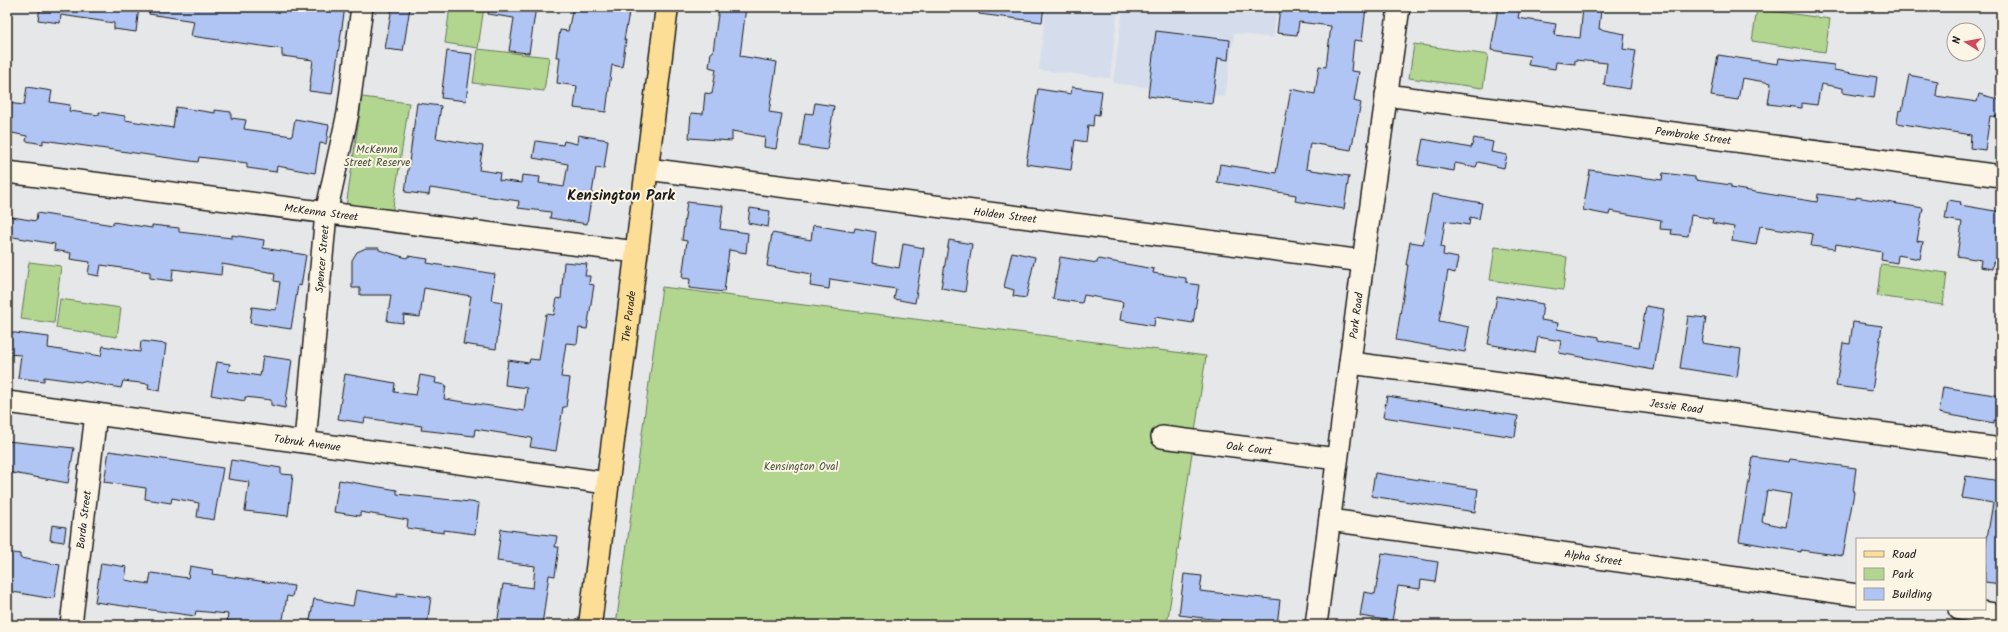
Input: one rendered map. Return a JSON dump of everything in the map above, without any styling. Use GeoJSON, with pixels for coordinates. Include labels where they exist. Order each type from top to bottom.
{"type":"FeatureCollection","features":[{"type":"Feature","properties":{"kind":"main road","name":"The Parade"},"geometry":{"type":"LineString","coordinates":[[590,625],[668,7]]}},
{"type":"Feature","properties":{"kind":"street","name":"Spencer Street"},"geometry":{"type":"LineString","coordinates":[[305,442],[326,213],[348,113],[362,7]]}},
{"type":"Feature","properties":{"kind":"street","name":"Park Road"},"geometry":{"type":"LineString","coordinates":[[1316,625],[1363,261],[1399,7]]}},
{"type":"Feature","properties":{"kind":"street","name":"Pembroke Street"},"geometry":{"type":"LineString","coordinates":[[1386,95],[2001,176]]}},
{"type":"Feature","properties":{"kind":"street","name":"Holden Street"},"geometry":{"type":"LineString","coordinates":[[647,169],[1363,261]]}},
{"type":"Feature","properties":{"kind":"street","name":"McKenna Street"},"geometry":{"type":"LineString","coordinates":[[7,172],[636,252]]}},
{"type":"Feature","properties":{"kind":"street","name":"Jessie Road"},"geometry":{"type":"LineString","coordinates":[[1351,363],[2001,449]]}},
{"type":"Feature","properties":{"kind":"street","name":"Tobruk Avenue"},"geometry":{"type":"LineString","coordinates":[[7,402],[607,483]]}},
{"type":"Feature","properties":{"kind":"street","name":"Borda Street"},"geometry":{"type":"LineString","coordinates":[[71,625],[96,414]]}},
{"type":"Feature","properties":{"kind":"street","name":"Oak Court"},"geometry":{"type":"LineString","coordinates":[[1162,437],[1337,459]]}},
{"type":"Feature","properties":{"kind":"street","name":"Alpha Street"},"geometry":{"type":"LineString","coordinates":[[1330,520],[1856,595]]}},
{"type":"Feature","properties":{"kind":"street"},"geometry":{"type":"LineString","coordinates":[[1966,610],[2001,615]]}},
{"type":"Feature","properties":{"kind":"shaded area"},"geometry":{"type":"Polygon","coordinates":[[[1046,7],[1118,7],[1110,78],[1039,70],[1046,7]]]}},
{"type":"Feature","properties":{"kind":"shaded area"},"geometry":{"type":"Polygon","coordinates":[[[1123,7],[1277,7],[1273,38],[1234,33],[1225,97],[1113,83],[1123,7]]]}},
{"type":"Feature","properties":{"kind":"green space"},"geometry":{"type":"Polygon","coordinates":[[[450,7],[484,7],[478,48],[445,43],[450,7]]]}},
{"type":"Feature","properties":{"kind":"green space"},"geometry":{"type":"Polygon","coordinates":[[[1757,9],[1830,19],[1825,52],[1752,41],[1757,9]]]}},
{"type":"Feature","properties":{"kind":"green space"},"geometry":{"type":"Polygon","coordinates":[[[1414,44],[1488,55],[1483,88],[1409,78],[1414,44]]]}},
{"type":"Feature","properties":{"kind":"green space"},"geometry":{"type":"Polygon","coordinates":[[[478,49],[549,57],[544,91],[473,83],[478,49]]]}},
{"type":"Feature","properties":{"kind":"green space","name":"McKenna Street Reserve"},"geometry":{"type":"Polygon","coordinates":[[[362,97],[409,103],[392,214],[346,207],[362,97]]]}},
{"type":"Feature","properties":{"kind":"green space"},"geometry":{"type":"Polygon","coordinates":[[[1495,247],[1567,257],[1563,290],[1490,280],[1495,247]]]}},
{"type":"Feature","properties":{"kind":"green space"},"geometry":{"type":"Polygon","coordinates":[[[29,262],[61,266],[54,323],[21,319],[29,262]]]}},
{"type":"Feature","properties":{"kind":"green space"},"geometry":{"type":"Polygon","coordinates":[[[1881,264],[1947,273],[1943,305],[1877,296],[1881,264]]]}},
{"type":"Feature","properties":{"kind":"green space","name":"Kensington Oval"},"geometry":{"type":"Polygon","coordinates":[[[662,287],[1206,356],[1167,625],[616,625],[662,287]]]}},
{"type":"Feature","properties":{"kind":"green space"},"geometry":{"type":"Polygon","coordinates":[[[60,299],[121,308],[117,337],[56,328],[60,299]]]}},
{"type":"Feature","properties":{"kind":"building"},"geometry":{"type":"Polygon","coordinates":[[[40,7],[139,7],[136,32],[114,29],[114,23],[61,15],[60,23],[38,20],[40,7]]]}},
{"type":"Feature","properties":{"kind":"building"},"geometry":{"type":"Polygon","coordinates":[[[150,7],[345,7],[332,94],[309,91],[313,60],[282,56],[282,49],[191,36],[194,21],[149,14],[150,7]]]}},
{"type":"Feature","properties":{"kind":"building"},"geometry":{"type":"Polygon","coordinates":[[[392,7],[410,7],[403,51],[385,49],[392,7]]]}},
{"type":"Feature","properties":{"kind":"building"},"geometry":{"type":"Polygon","coordinates":[[[489,7],[536,7],[529,53],[509,51],[514,18],[488,14],[489,7]]]}},
{"type":"Feature","properties":{"kind":"building"},"geometry":{"type":"Polygon","coordinates":[[[573,7],[630,7],[624,40],[626,40],[622,67],[612,65],[606,112],[574,108],[577,86],[557,83],[560,57],[556,57],[560,30],[568,31],[573,7]]]}},
{"type":"Feature","properties":{"kind":"building"},"geometry":{"type":"Polygon","coordinates":[[[719,7],[746,7],[740,56],[777,62],[769,112],[782,114],[776,149],[764,147],[765,137],[732,131],[732,141],[689,138],[691,113],[703,114],[705,93],[712,94],[716,69],[709,67],[711,52],[713,52],[719,7]]]}},
{"type":"Feature","properties":{"kind":"building"},"geometry":{"type":"Polygon","coordinates":[[[979,7],[1044,7],[1042,22],[979,14],[979,7]]]}},
{"type":"Feature","properties":{"kind":"building"},"geometry":{"type":"Polygon","coordinates":[[[1280,7],[1366,7],[1362,41],[1354,40],[1351,71],[1359,72],[1354,101],[1361,103],[1351,150],[1310,143],[1306,169],[1349,176],[1344,209],[1295,201],[1296,195],[1217,182],[1220,164],[1276,173],[1291,89],[1315,94],[1319,66],[1326,67],[1331,26],[1299,22],[1297,35],[1277,33],[1280,7]]]}},
{"type":"Feature","properties":{"kind":"building"},"geometry":{"type":"Polygon","coordinates":[[[1498,7],[1520,7],[1518,18],[1556,24],[1554,35],[1580,38],[1583,8],[1601,10],[1599,29],[1625,34],[1623,49],[1636,51],[1630,89],[1604,85],[1607,63],[1575,60],[1575,64],[1556,62],[1555,69],[1528,65],[1530,56],[1491,50],[1498,7]]]}},
{"type":"Feature","properties":{"kind":"building"},"geometry":{"type":"Polygon","coordinates":[[[1156,31],[1230,40],[1228,60],[1218,58],[1212,104],[1148,96],[1156,31]]]}},
{"type":"Feature","properties":{"kind":"building"},"geometry":{"type":"Polygon","coordinates":[[[447,51],[472,54],[466,101],[441,98],[447,51]]]}},
{"type":"Feature","properties":{"kind":"building"},"geometry":{"type":"Polygon","coordinates":[[[1718,55],[1778,64],[1779,58],[1834,65],[1834,70],[1877,77],[1874,98],[1843,93],[1843,88],[1821,84],[1817,105],[1802,103],[1802,108],[1768,104],[1771,83],[1742,78],[1738,100],[1711,96],[1718,55]]]}},
{"type":"Feature","properties":{"kind":"building"},"geometry":{"type":"Polygon","coordinates":[[[1909,75],[1938,81],[1936,96],[1977,102],[1979,94],[2001,100],[2001,117],[1990,116],[1985,150],[1970,148],[1971,135],[1897,123],[1899,110],[1902,111],[1909,75]]]}},
{"type":"Feature","properties":{"kind":"building"},"geometry":{"type":"Polygon","coordinates":[[[27,87],[52,91],[50,102],[70,105],[69,111],[99,115],[99,112],[125,116],[125,120],[173,128],[176,107],[215,113],[215,110],[231,112],[231,118],[246,120],[244,129],[292,136],[295,119],[329,125],[326,144],[320,143],[315,173],[277,166],[276,172],[247,168],[247,163],[199,157],[198,162],[43,140],[43,144],[26,141],[27,136],[7,132],[7,103],[24,105],[27,87]]]}},
{"type":"Feature","properties":{"kind":"building"},"geometry":{"type":"Polygon","coordinates":[[[1072,87],[1102,91],[1099,115],[1094,114],[1093,126],[1088,125],[1086,142],[1075,140],[1071,170],[1026,164],[1038,89],[1071,94],[1072,87]]]}},
{"type":"Feature","properties":{"kind":"building"},"geometry":{"type":"Polygon","coordinates":[[[417,103],[441,106],[436,138],[483,146],[479,170],[500,173],[499,180],[521,183],[522,175],[540,177],[539,183],[564,187],[568,164],[533,158],[536,141],[563,145],[564,141],[577,144],[578,135],[608,140],[604,169],[596,168],[587,224],[550,218],[551,212],[518,208],[519,201],[430,188],[429,195],[405,192],[417,103]]]}},
{"type":"Feature","properties":{"kind":"building"},"geometry":{"type":"Polygon","coordinates":[[[815,103],[834,106],[827,150],[800,146],[805,113],[813,114],[815,103]]]}},
{"type":"Feature","properties":{"kind":"building"},"geometry":{"type":"Polygon","coordinates":[[[1474,138],[1493,142],[1491,152],[1507,155],[1504,168],[1478,162],[1476,167],[1455,163],[1454,171],[1418,165],[1423,139],[1471,148],[1474,138]]]}},
{"type":"Feature","properties":{"kind":"building"},"geometry":{"type":"Polygon","coordinates":[[[1590,170],[1662,180],[1663,173],[1695,177],[1695,180],[1731,185],[1731,188],[1817,202],[1818,194],[1856,199],[1856,197],[1923,208],[1917,241],[1923,242],[1920,259],[1898,255],[1897,263],[1881,260],[1882,252],[1836,244],[1835,249],[1811,246],[1813,234],[1760,226],[1756,245],[1732,241],[1734,227],[1712,223],[1713,219],[1691,215],[1688,236],[1671,234],[1672,230],[1660,229],[1661,220],[1610,211],[1609,215],[1583,210],[1590,170]]]}},
{"type":"Feature","properties":{"kind":"building"},"geometry":{"type":"Polygon","coordinates":[[[1432,194],[1482,203],[1479,219],[1470,217],[1469,225],[1445,221],[1441,247],[1444,248],[1443,255],[1458,258],[1455,273],[1448,271],[1439,321],[1469,327],[1465,352],[1396,340],[1408,265],[1406,265],[1410,242],[1423,244],[1432,194]]]}},
{"type":"Feature","properties":{"kind":"building"},"geometry":{"type":"Polygon","coordinates":[[[1948,200],[1961,202],[1960,205],[2001,212],[2001,263],[1993,262],[1992,269],[1980,267],[1981,260],[1957,256],[1962,222],[1945,219],[1948,200]]]}},
{"type":"Feature","properties":{"kind":"building"},"geometry":{"type":"Polygon","coordinates":[[[687,202],[723,206],[720,229],[748,233],[746,253],[729,250],[724,292],[689,288],[690,279],[682,278],[687,241],[682,240],[687,202]]]}},
{"type":"Feature","properties":{"kind":"building"},"geometry":{"type":"Polygon","coordinates":[[[750,208],[770,211],[768,227],[748,223],[750,208]]]}},
{"type":"Feature","properties":{"kind":"building"},"geometry":{"type":"Polygon","coordinates":[[[37,213],[113,225],[113,222],[152,228],[152,225],[179,228],[179,232],[232,238],[232,235],[264,240],[263,248],[306,255],[301,286],[298,285],[291,329],[250,323],[252,307],[276,310],[280,282],[274,281],[275,273],[222,264],[221,275],[173,269],[172,281],[150,278],[150,272],[101,265],[99,276],[88,274],[90,262],[70,259],[71,253],[54,250],[55,244],[7,236],[7,216],[36,221],[37,213]]]}},
{"type":"Feature","properties":{"kind":"building"},"geometry":{"type":"Polygon","coordinates":[[[813,225],[854,232],[855,228],[876,232],[872,263],[899,268],[903,244],[924,248],[915,303],[894,299],[896,289],[830,279],[829,289],[810,286],[812,274],[767,266],[772,233],[811,240],[813,225]]]}},
{"type":"Feature","properties":{"kind":"building"},"geometry":{"type":"Polygon","coordinates":[[[949,240],[972,244],[965,292],[941,288],[949,240]]]}},
{"type":"Feature","properties":{"kind":"building"},"geometry":{"type":"Polygon","coordinates":[[[366,248],[379,248],[379,250],[407,258],[408,256],[428,259],[427,263],[495,274],[491,300],[502,302],[496,349],[463,344],[471,296],[424,288],[420,317],[404,315],[403,323],[387,321],[391,295],[360,295],[360,288],[352,288],[352,260],[357,252],[366,248]]]}},
{"type":"Feature","properties":{"kind":"building"},"geometry":{"type":"Polygon","coordinates":[[[1012,252],[1035,257],[1026,298],[1013,296],[1014,290],[1004,287],[1012,252]]]}},
{"type":"Feature","properties":{"kind":"building"},"geometry":{"type":"Polygon","coordinates":[[[1060,257],[1097,263],[1098,259],[1154,269],[1153,273],[1186,278],[1186,283],[1199,285],[1193,323],[1155,317],[1154,326],[1120,320],[1123,302],[1084,295],[1082,303],[1053,299],[1060,257]]]}},
{"type":"Feature","properties":{"kind":"building"},"geometry":{"type":"Polygon","coordinates":[[[564,262],[587,264],[585,276],[590,276],[589,284],[594,285],[587,329],[579,328],[577,344],[566,343],[561,377],[570,378],[566,407],[563,407],[556,451],[530,447],[532,438],[475,429],[474,436],[421,430],[422,426],[365,418],[364,423],[338,419],[345,374],[395,383],[394,392],[416,395],[420,375],[436,378],[435,383],[446,385],[444,399],[524,411],[527,388],[505,385],[508,360],[529,363],[530,359],[539,360],[546,314],[554,315],[557,298],[561,299],[564,262]]]}},
{"type":"Feature","properties":{"kind":"building"},"geometry":{"type":"Polygon","coordinates":[[[1497,296],[1543,304],[1541,320],[1558,323],[1557,329],[1599,337],[1599,340],[1639,347],[1646,306],[1664,309],[1654,370],[1559,353],[1561,341],[1538,337],[1535,353],[1488,344],[1497,296]]]}},
{"type":"Feature","properties":{"kind":"building"},"geometry":{"type":"Polygon","coordinates":[[[1688,316],[1706,318],[1702,343],[1741,349],[1737,377],[1680,368],[1688,316]]]}},
{"type":"Feature","properties":{"kind":"building"},"geometry":{"type":"Polygon","coordinates":[[[1853,322],[1882,326],[1872,391],[1836,386],[1843,343],[1850,344],[1853,322]]]}},
{"type":"Feature","properties":{"kind":"building"},"geometry":{"type":"Polygon","coordinates":[[[7,332],[49,337],[48,348],[101,356],[103,346],[140,352],[141,341],[166,344],[160,391],[148,389],[149,384],[123,381],[121,388],[82,381],[44,377],[44,381],[18,378],[21,355],[7,354],[7,332]]]}},
{"type":"Feature","properties":{"kind":"building"},"geometry":{"type":"Polygon","coordinates":[[[263,356],[292,360],[285,408],[271,405],[271,400],[245,397],[245,401],[211,395],[217,362],[230,364],[228,371],[260,376],[263,356]]]}},
{"type":"Feature","properties":{"kind":"building"},"geometry":{"type":"Polygon","coordinates":[[[1943,387],[2001,396],[2001,421],[1994,420],[1994,423],[1939,413],[1943,387]]]}},
{"type":"Feature","properties":{"kind":"building"},"geometry":{"type":"Polygon","coordinates":[[[1387,396],[1518,416],[1515,437],[1383,417],[1387,396]]]}},
{"type":"Feature","properties":{"kind":"building"},"geometry":{"type":"Polygon","coordinates":[[[7,441],[74,448],[68,483],[7,472],[7,441]]]}},
{"type":"Feature","properties":{"kind":"building"},"geometry":{"type":"Polygon","coordinates":[[[109,451],[223,468],[214,520],[197,517],[199,503],[172,498],[171,503],[145,499],[146,488],[104,482],[109,451]]]}},
{"type":"Feature","properties":{"kind":"building"},"geometry":{"type":"Polygon","coordinates":[[[1753,457],[1789,462],[1790,459],[1856,468],[1854,492],[1843,556],[1801,550],[1801,552],[1739,541],[1753,457]],[[1767,490],[1762,522],[1786,527],[1791,494],[1767,490]]]}},
{"type":"Feature","properties":{"kind":"building"},"geometry":{"type":"Polygon","coordinates":[[[231,460],[281,468],[281,474],[293,475],[288,516],[245,511],[249,482],[228,479],[231,460]]]}},
{"type":"Feature","properties":{"kind":"building"},"geometry":{"type":"Polygon","coordinates":[[[1375,473],[1478,489],[1475,512],[1371,496],[1375,473]]]}},
{"type":"Feature","properties":{"kind":"building"},"geometry":{"type":"Polygon","coordinates":[[[1966,476],[2001,481],[2001,584],[1986,582],[1986,544],[1993,503],[1962,498],[1966,476]]]}},
{"type":"Feature","properties":{"kind":"building"},"geometry":{"type":"Polygon","coordinates":[[[339,480],[397,490],[397,494],[479,503],[475,534],[444,530],[444,533],[407,528],[408,520],[360,512],[360,516],[334,512],[339,480]]]}},
{"type":"Feature","properties":{"kind":"building"},"geometry":{"type":"Polygon","coordinates":[[[52,525],[66,527],[64,542],[50,540],[52,525]]]}},
{"type":"Feature","properties":{"kind":"building"},"geometry":{"type":"Polygon","coordinates":[[[501,529],[557,536],[555,547],[559,547],[555,576],[549,575],[542,625],[497,625],[503,584],[533,588],[535,566],[497,561],[501,529]]]}},
{"type":"Feature","properties":{"kind":"building"},"geometry":{"type":"Polygon","coordinates":[[[7,552],[20,554],[20,558],[60,565],[54,599],[7,591],[7,552]]]}},
{"type":"Feature","properties":{"kind":"building"},"geometry":{"type":"Polygon","coordinates":[[[1382,553],[1438,562],[1435,582],[1421,580],[1420,589],[1398,586],[1392,621],[1360,616],[1364,592],[1375,594],[1382,553]]]}},
{"type":"Feature","properties":{"kind":"building"},"geometry":{"type":"Polygon","coordinates":[[[101,563],[127,567],[125,580],[149,584],[151,573],[188,578],[190,566],[213,570],[212,574],[294,586],[292,597],[287,596],[282,625],[245,621],[244,623],[227,621],[228,614],[196,611],[195,616],[95,602],[101,563]]]}},
{"type":"Feature","properties":{"kind":"building"},"geometry":{"type":"Polygon","coordinates":[[[1184,574],[1202,576],[1200,591],[1280,600],[1277,625],[1261,625],[1179,615],[1184,574]]]}},
{"type":"Feature","properties":{"kind":"building"},"geometry":{"type":"Polygon","coordinates":[[[356,590],[397,597],[397,593],[431,597],[427,625],[309,625],[314,599],[353,606],[356,590]]]}},
{"type":"Feature","properties":{"kind":"district","name":"Kensington Park"},"geometry":{"type":"Point","coordinates":[621,195]}}]}
